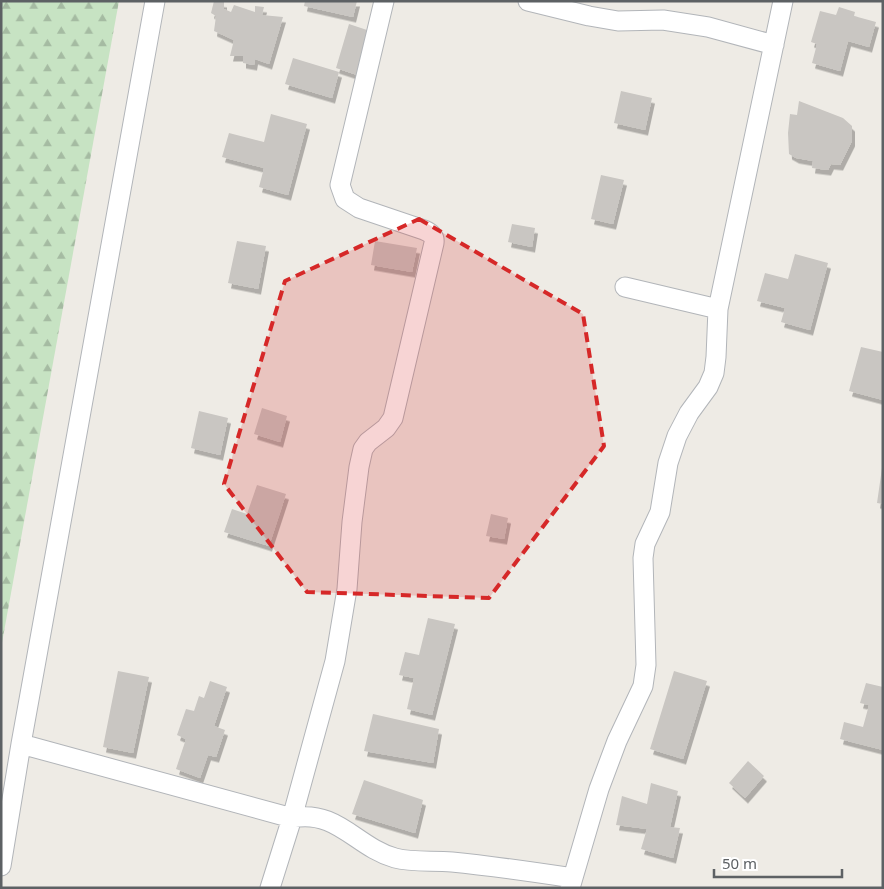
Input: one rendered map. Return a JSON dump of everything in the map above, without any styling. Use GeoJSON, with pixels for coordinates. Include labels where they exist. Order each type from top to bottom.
{"type":"FeatureCollection","features":[{"type":"Feature","properties":{"kind":"street"},"geometry":{"type":"LineString","coordinates":[[1,866],[21,744],[156,1]]}},
{"type":"Feature","properties":{"kind":"street"},"geometry":{"type":"LineString","coordinates":[[270,888],[292,818],[335,661],[347,589],[352,522],[363,449],[368,442],[386,428],[393,418],[435,238],[431,233],[424,230],[359,208],[345,199],[340,184],[384,1]]}},
{"type":"Feature","properties":{"kind":"street"},"geometry":{"type":"LineString","coordinates":[[528,1],[618,21],[663,20],[708,27],[774,45]]}},
{"type":"Feature","properties":{"kind":"street"},"geometry":{"type":"LineString","coordinates":[[21,744],[292,818],[317,816],[348,831],[361,842],[378,852],[397,859],[501,867],[572,883],[599,790],[617,741],[643,686],[646,665],[643,558],[645,544],[660,512],[668,463],[677,436],[688,412],[708,387],[714,373],[718,308],[783,1]]}},
{"type":"Feature","properties":{"kind":"street"},"geometry":{"type":"LineString","coordinates":[[625,287],[718,308]]}},
{"type":"Feature","properties":{"kind":"highlighted area"},"geometry":{"type":"Polygon","coordinates":[[[419,219],[583,314],[604,446],[489,598],[307,592],[224,484],[285,281],[419,219]]]}},
{"type":"Feature","properties":{"kind":"green space"},"geometry":{"type":"Polygon","coordinates":[[[1,1],[119,1],[1,648],[1,1]]]}},
{"type":"Feature","properties":{"kind":"building"},"geometry":{"type":"Polygon","coordinates":[[[214,1],[224,2],[224,9],[231,12],[234,5],[255,12],[255,6],[264,7],[262,15],[283,17],[269,64],[255,59],[254,65],[243,63],[243,56],[230,56],[234,40],[214,31],[216,16],[211,13],[214,1]]]}},
{"type":"Feature","properties":{"kind":"building"},"geometry":{"type":"Polygon","coordinates":[[[305,1],[357,1],[353,17],[304,6],[305,1]]]}},
{"type":"Feature","properties":{"kind":"building"},"geometry":{"type":"Polygon","coordinates":[[[839,7],[855,12],[854,16],[876,22],[869,47],[848,41],[840,71],[812,63],[817,44],[811,42],[820,11],[836,15],[839,7]]]}},
{"type":"Feature","properties":{"kind":"building"},"geometry":{"type":"Polygon","coordinates":[[[349,24],[370,31],[357,75],[336,68],[349,24]]]}},
{"type":"Feature","properties":{"kind":"building"},"geometry":{"type":"Polygon","coordinates":[[[293,58],[339,72],[332,98],[285,84],[293,58]]]}},
{"type":"Feature","properties":{"kind":"building"},"geometry":{"type":"Polygon","coordinates":[[[621,91],[652,98],[645,130],[614,123],[621,91]]]}},
{"type":"Feature","properties":{"kind":"building"},"geometry":{"type":"Polygon","coordinates":[[[799,101],[843,118],[852,126],[852,141],[840,165],[831,164],[828,170],[812,168],[813,161],[796,158],[789,154],[788,133],[790,114],[797,115],[799,101]]]}},
{"type":"Feature","properties":{"kind":"building"},"geometry":{"type":"Polygon","coordinates":[[[271,114],[307,124],[288,195],[259,187],[264,168],[222,157],[229,133],[264,142],[271,114]]]}},
{"type":"Feature","properties":{"kind":"building"},"geometry":{"type":"Polygon","coordinates":[[[601,175],[624,180],[613,224],[591,219],[601,175]]]}},
{"type":"Feature","properties":{"kind":"building"},"geometry":{"type":"Polygon","coordinates":[[[512,224],[535,228],[532,247],[508,242],[512,224]]]}},
{"type":"Feature","properties":{"kind":"building"},"geometry":{"type":"Polygon","coordinates":[[[237,241],[266,246],[258,289],[228,283],[237,241]]]}},
{"type":"Feature","properties":{"kind":"building"},"geometry":{"type":"Polygon","coordinates":[[[375,241],[417,248],[412,272],[371,265],[375,241]]]}},
{"type":"Feature","properties":{"kind":"building"},"geometry":{"type":"Polygon","coordinates":[[[795,254],[828,263],[810,330],[781,322],[785,308],[757,301],[765,273],[788,279],[795,254]]]}},
{"type":"Feature","properties":{"kind":"building"},"geometry":{"type":"Polygon","coordinates":[[[861,347],[883,352],[883,400],[849,391],[861,347]]]}},
{"type":"Feature","properties":{"kind":"building"},"geometry":{"type":"Polygon","coordinates":[[[262,408],[287,416],[280,442],[254,434],[262,408]]]}},
{"type":"Feature","properties":{"kind":"building"},"geometry":{"type":"Polygon","coordinates":[[[199,411],[228,418],[220,455],[191,448],[199,411]]]}},
{"type":"Feature","properties":{"kind":"building"},"geometry":{"type":"Polygon","coordinates":[[[883,468],[883,504],[877,503],[883,468]]]}},
{"type":"Feature","properties":{"kind":"building"},"geometry":{"type":"Polygon","coordinates":[[[257,485],[286,494],[269,546],[224,532],[232,509],[247,514],[257,485]]]}},
{"type":"Feature","properties":{"kind":"building"},"geometry":{"type":"Polygon","coordinates":[[[491,514],[508,518],[504,539],[486,536],[491,514]]]}},
{"type":"Feature","properties":{"kind":"building"},"geometry":{"type":"Polygon","coordinates":[[[428,618],[455,624],[432,715],[407,709],[414,678],[399,675],[405,652],[419,655],[428,618]]]}},
{"type":"Feature","properties":{"kind":"building"},"geometry":{"type":"Polygon","coordinates":[[[118,671],[149,677],[133,753],[103,747],[118,671]]]}},
{"type":"Feature","properties":{"kind":"building"},"geometry":{"type":"Polygon","coordinates":[[[674,671],[707,681],[683,759],[650,749],[674,671]]]}},
{"type":"Feature","properties":{"kind":"building"},"geometry":{"type":"Polygon","coordinates":[[[210,681],[227,687],[214,726],[225,730],[216,757],[208,755],[200,778],[176,769],[186,739],[177,735],[186,709],[194,711],[199,696],[204,698],[210,681]]]}},
{"type":"Feature","properties":{"kind":"building"},"geometry":{"type":"Polygon","coordinates":[[[866,683],[883,687],[883,750],[840,739],[844,722],[863,727],[869,705],[860,703],[866,683]]]}},
{"type":"Feature","properties":{"kind":"building"},"geometry":{"type":"Polygon","coordinates":[[[373,714],[439,729],[433,763],[364,751],[373,714]]]}},
{"type":"Feature","properties":{"kind":"building"},"geometry":{"type":"Polygon","coordinates":[[[748,761],[764,776],[745,798],[729,783],[748,761]]]}},
{"type":"Feature","properties":{"kind":"building"},"geometry":{"type":"Polygon","coordinates":[[[364,780],[423,800],[415,833],[352,814],[364,780]]]}},
{"type":"Feature","properties":{"kind":"building"},"geometry":{"type":"Polygon","coordinates":[[[651,783],[678,791],[670,827],[680,828],[673,858],[641,849],[647,829],[616,825],[622,796],[647,804],[651,783]]]}}]}
